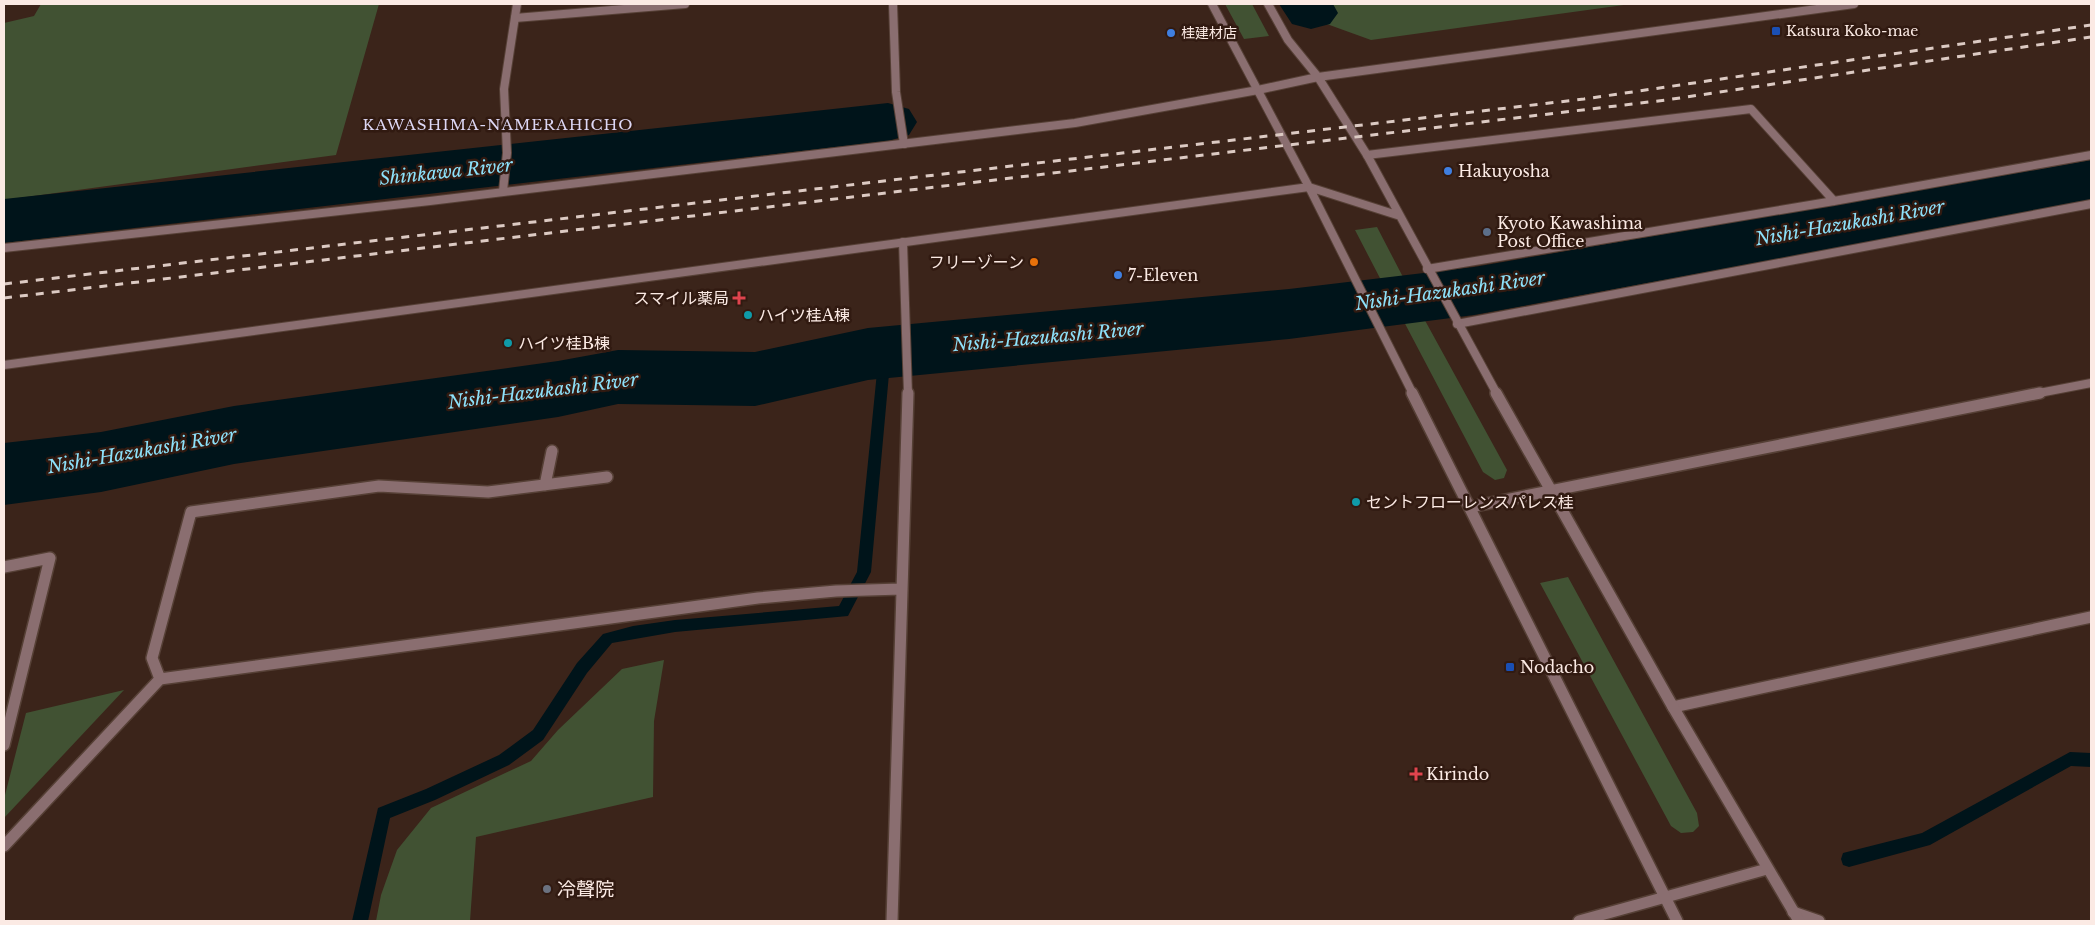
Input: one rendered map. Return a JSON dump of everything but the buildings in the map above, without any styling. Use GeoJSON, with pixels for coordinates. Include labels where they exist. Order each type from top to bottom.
{"type":"FeatureCollection","features":[{"type":"Feature","properties":{"kind":"street"},"geometry":{"type":"LineString","coordinates":[[503,191],[507,153],[504,90],[517,4]]}},
{"type":"Feature","properties":{"kind":"street"},"geometry":{"type":"LineString","coordinates":[[515,18],[685,4]]}},
{"type":"Feature","properties":{"kind":"street"},"geometry":{"type":"LineString","coordinates":[[893,4],[898,109],[904,144]]}},
{"type":"Feature","properties":{"kind":"street"},"geometry":{"type":"LineString","coordinates":[[1212,4],[1309,187],[1677,921]]}},
{"type":"Feature","properties":{"kind":"street"},"geometry":{"type":"LineString","coordinates":[[1268,4],[1288,40],[1318,77],[1367,155],[1456,324],[1767,869],[1796,917],[1820,921]]}},
{"type":"Feature","properties":{"kind":"street"},"geometry":{"type":"LineString","coordinates":[[4,248],[430,201],[1075,123],[1258,90],[1318,77],[1854,4]]}},
{"type":"Feature","properties":{"kind":"street"},"geometry":{"type":"LineString","coordinates":[[1367,155],[1751,110],[1834,201]]}},
{"type":"Feature","properties":{"kind":"street"},"geometry":{"type":"LineString","coordinates":[[1427,270],[2091,155]]}},
{"type":"Feature","properties":{"kind":"street"},"geometry":{"type":"LineString","coordinates":[[4,365],[1309,187],[1397,215]]}},
{"type":"Feature","properties":{"kind":"street"},"geometry":{"type":"LineString","coordinates":[[1456,324],[2091,204]]}},
{"type":"Feature","properties":{"kind":"street"},"geometry":{"type":"LineString","coordinates":[[892,921],[908,374],[903,242]]}},
{"type":"Feature","properties":{"kind":"street"},"geometry":{"type":"LineString","coordinates":[[1470,507],[1553,492],[2091,383]]}},
{"type":"Feature","properties":{"kind":"street"},"geometry":{"type":"LineString","coordinates":[[545,484],[552,451]]}},
{"type":"Feature","properties":{"kind":"street"},"geometry":{"type":"LineString","coordinates":[[160,679],[152,658],[191,512],[380,486],[488,492],[607,476]]}},
{"type":"Feature","properties":{"kind":"street"},"geometry":{"type":"LineString","coordinates":[[4,567],[50,558],[4,745]]}},
{"type":"Feature","properties":{"kind":"street"},"geometry":{"type":"LineString","coordinates":[[4,846],[160,679],[758,598],[836,591],[901,589]]}},
{"type":"Feature","properties":{"kind":"street"},"geometry":{"type":"LineString","coordinates":[[1673,707],[2091,617]]}},
{"type":"Feature","properties":{"kind":"street"},"geometry":{"type":"LineString","coordinates":[[1579,921],[1767,869]]}},
{"type":"Feature","properties":{"kind":"green space"},"geometry":{"type":"Polygon","coordinates":[[[41,4],[379,4],[336,155],[4,200],[4,23],[34,16],[41,4]]]}},
{"type":"Feature","properties":{"kind":"green space"},"geometry":{"type":"Polygon","coordinates":[[[1225,4],[1252,4],[1269,36],[1244,39],[1225,4]]]}},
{"type":"Feature","properties":{"kind":"green space"},"geometry":{"type":"Polygon","coordinates":[[[1313,4],[1631,4],[1371,40],[1324,23],[1313,4]]]}},
{"type":"Feature","properties":{"kind":"green space"},"geometry":{"type":"Polygon","coordinates":[[[1377,227],[1404,279],[1382,282],[1355,230],[1377,227]]]}},
{"type":"Feature","properties":{"kind":"green space"},"geometry":{"type":"Polygon","coordinates":[[[1422,315],[1507,470],[1504,478],[1495,480],[1483,472],[1402,318],[1422,315]]]}},
{"type":"Feature","properties":{"kind":"green space"},"geometry":{"type":"Polygon","coordinates":[[[1568,577],[1697,813],[1699,826],[1693,832],[1681,833],[1671,826],[1540,583],[1568,577]]]}},
{"type":"Feature","properties":{"kind":"green space"},"geometry":{"type":"Polygon","coordinates":[[[664,660],[654,721],[653,797],[476,837],[470,921],[376,921],[381,895],[397,850],[431,808],[531,761],[558,730],[622,669],[664,660]]]}},
{"type":"Feature","properties":{"kind":"green space"},"geometry":{"type":"Polygon","coordinates":[[[124,690],[4,818],[4,799],[26,713],[124,690]]]}},
{"type":"Feature","properties":{"kind":"waterway","name":"Shinkawa River"},"geometry":{"type":"LineString","coordinates":[[1306,4],[1311,13]]}},
{"type":"Feature","properties":{"kind":"waterway","name":"Shinkawa River"},"geometry":{"type":"LineString","coordinates":[[4,221],[888,122]]}},
{"type":"Feature","properties":{"kind":"waterway","name":"Nishi-Hazukashi River"},"geometry":{"type":"LineString","coordinates":[[4,474],[101,462],[234,435],[558,389],[618,377],[755,379],[868,354],[1289,314],[1474,291],[2091,180]]}},
{"type":"Feature","properties":{"kind":"waterway"},"geometry":{"type":"LineString","coordinates":[[360,921],[383,813],[430,795],[504,760],[538,735],[582,668],[608,638],[675,626],[843,612],[864,572],[885,352]]}},
{"type":"Feature","properties":{"kind":"waterway"},"geometry":{"type":"LineString","coordinates":[[1849,859],[1925,840],[2070,759],[2091,760]]}},
{"type":"Feature","properties":{"kind":"railway"},"geometry":{"type":"LineString","coordinates":[[4,284],[1584,99],[2091,25]]}},
{"type":"Feature","properties":{"kind":"railway"},"geometry":{"type":"LineString","coordinates":[[4,298],[1666,100],[2091,37]]}},
{"type":"Feature","properties":{"kind":"place","name":"Katsura Koko-mae"},"geometry":{"type":"Point","coordinates":[1776,31]}},
{"type":"Feature","properties":{"kind":"place","name":"桂建材店"},"geometry":{"type":"Point","coordinates":[1171,33]}},
{"type":"Feature","properties":{"kind":"place","name":"Hakuyosha"},"geometry":{"type":"Point","coordinates":[1448,171]}},
{"type":"Feature","properties":{"kind":"place","name":"Kyoto Kawashima Post Office"},"geometry":{"type":"Point","coordinates":[1487,232]}},
{"type":"Feature","properties":{"kind":"place","name":"フリーゾーン"},"geometry":{"type":"Point","coordinates":[1034,262]}},
{"type":"Feature","properties":{"kind":"place","name":"7-Eleven"},"geometry":{"type":"Point","coordinates":[1118,275]}},
{"type":"Feature","properties":{"kind":"place","name":"スマイル薬局"},"geometry":{"type":"Point","coordinates":[739,298]}},
{"type":"Feature","properties":{"kind":"place","name":"ハイツ桂A棟"},"geometry":{"type":"Point","coordinates":[748,315]}},
{"type":"Feature","properties":{"kind":"place","name":"ハイツ桂B棟"},"geometry":{"type":"Point","coordinates":[508,343]}},
{"type":"Feature","properties":{"kind":"place","name":"セントフローレンスパレス桂"},"geometry":{"type":"Point","coordinates":[1356,502]}},
{"type":"Feature","properties":{"kind":"place","name":"Nodacho"},"geometry":{"type":"Point","coordinates":[1510,667]}},
{"type":"Feature","properties":{"kind":"place","name":"Kirindo"},"geometry":{"type":"Point","coordinates":[1416,774]}},
{"type":"Feature","properties":{"kind":"place","name":"冷聲院"},"geometry":{"type":"Point","coordinates":[547,889]}},
{"type":"Feature","properties":{"kind":"district","name":"KAWASHIMA-NAMERAHICHO"},"geometry":{"type":"Point","coordinates":[498,124]}}]}
